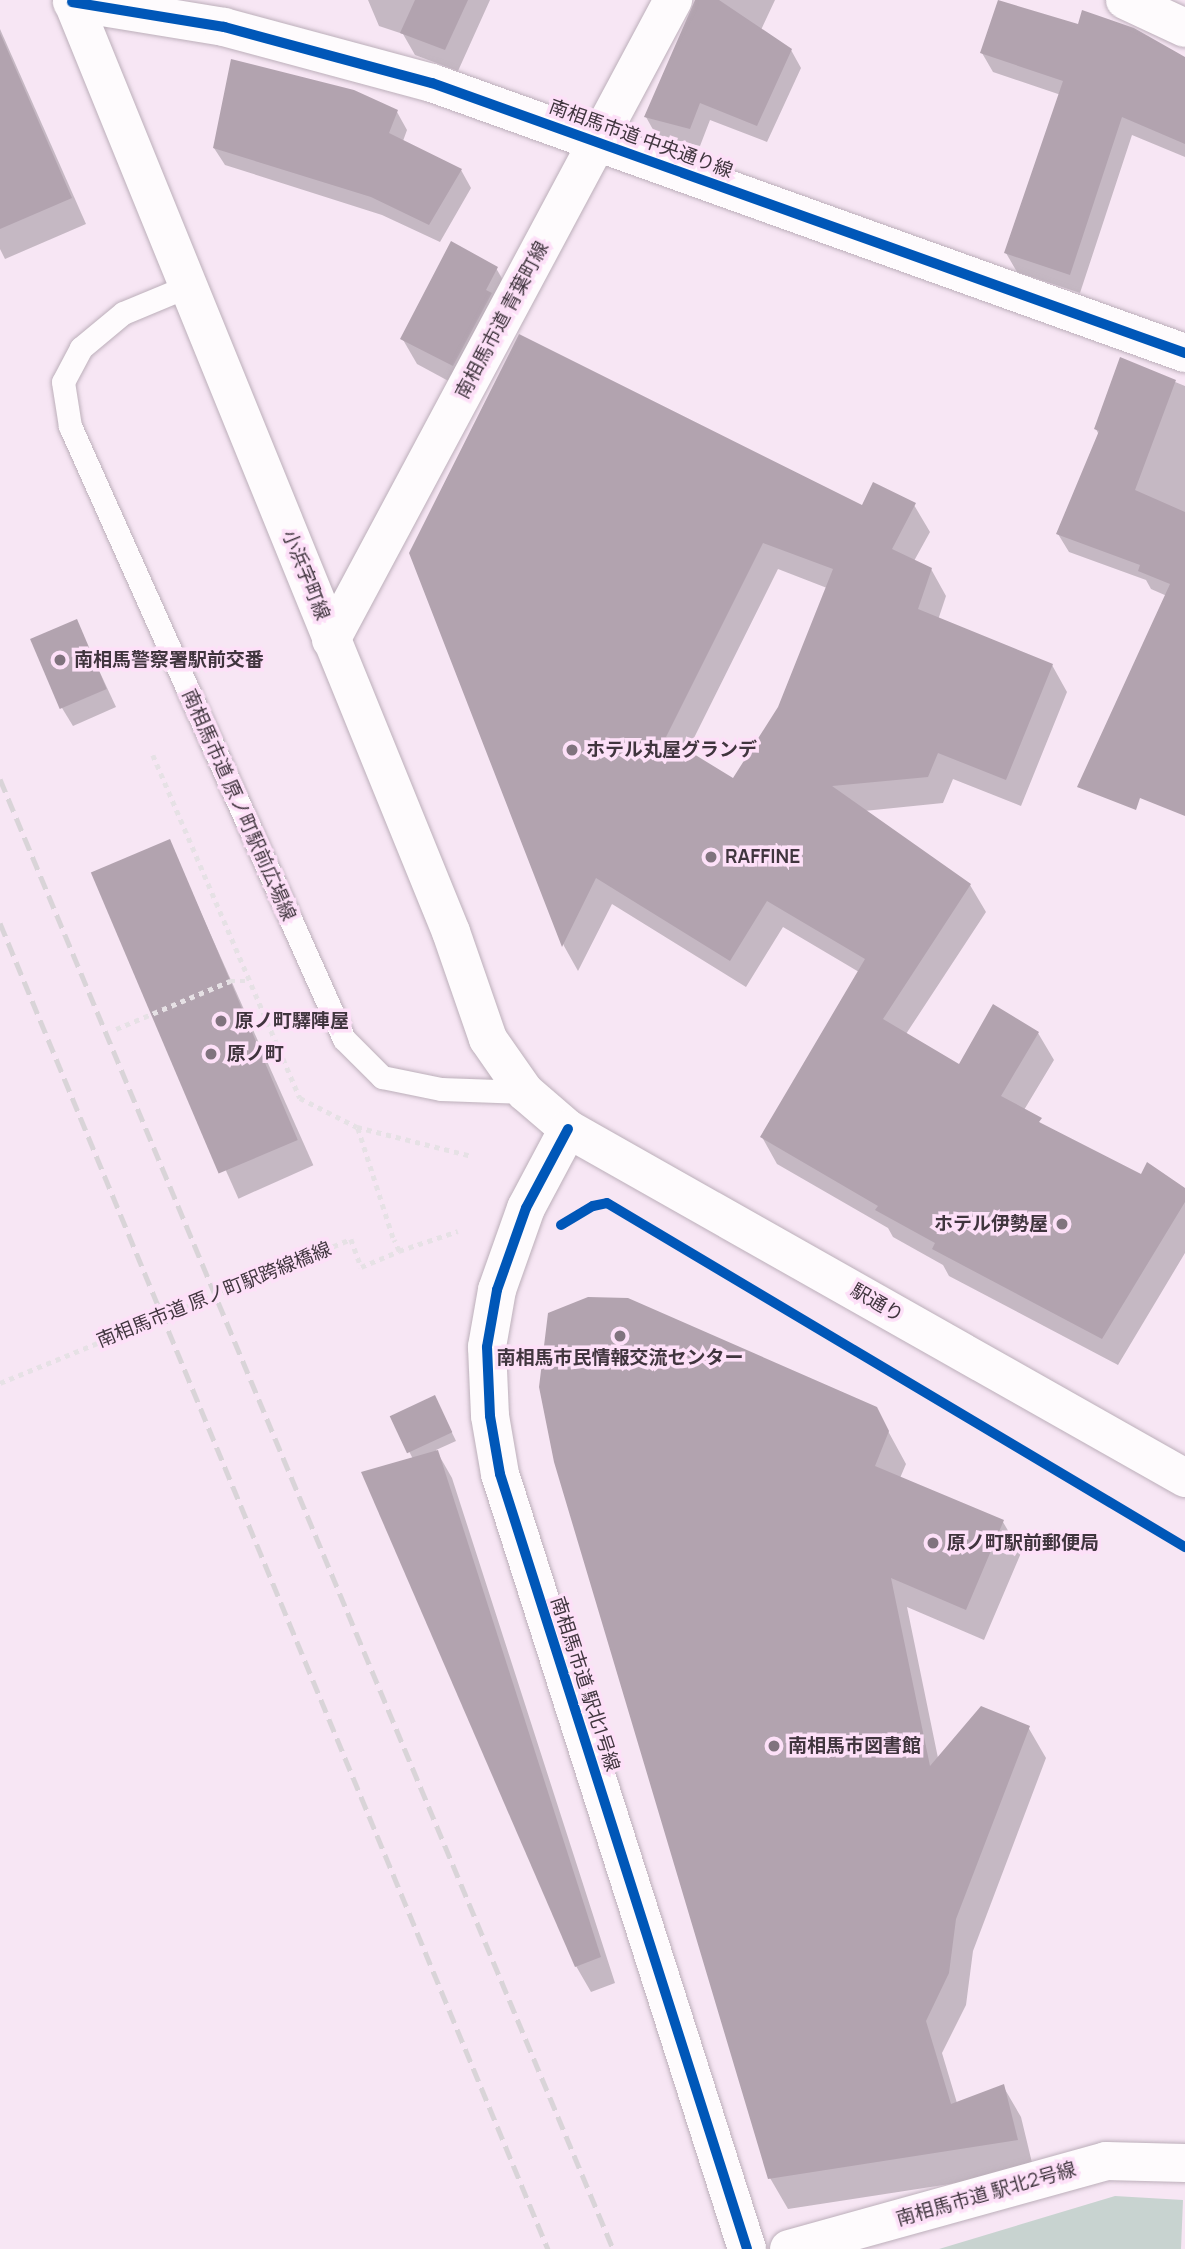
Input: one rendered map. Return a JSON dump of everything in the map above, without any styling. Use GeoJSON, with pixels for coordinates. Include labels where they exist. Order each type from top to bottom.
{"type":"FeatureCollection","features":[{"type":"Feature","properties":{"kind":"street","name":"南相馬市道 青葉町線"},"geometry":{"type":"LineString","coordinates":[[331,640],[673,0]]}},
{"type":"Feature","properties":{"kind":"street"},"geometry":{"type":"LineString","coordinates":[[1125,0],[1185,29]]}},
{"type":"Feature","properties":{"kind":"street","name":"南相馬市道 中央通り線"},"geometry":{"type":"LineString","coordinates":[[72,1],[224,27],[326,52],[599,141],[1029,300],[1185,353]]}},
{"type":"Feature","properties":{"kind":"street","name":"小浜字町線"},"geometry":{"type":"LineString","coordinates":[[72,1],[451,932],[488,1039],[525,1092],[568,1129]]}},
{"type":"Feature","properties":{"kind":"street","name":"駅通り"},"geometry":{"type":"LineString","coordinates":[[568,1129],[1185,1478]]}},
{"type":"Feature","properties":{"kind":"street","name":"南相馬市道 駅北1号線"},"geometry":{"type":"LineString","coordinates":[[568,1129],[526,1208],[497,1290],[487,1347],[490,1416],[500,1474],[747,2249]]}},
{"type":"Feature","properties":{"kind":"street","name":"南相馬市道 駅北2号線"},"geometry":{"type":"LineString","coordinates":[[789,2249],[1106,2161],[1185,2163]]}},
{"type":"Feature","properties":{"kind":"lane","name":"南相馬市道 原ノ町駅前広場線"},"geometry":{"type":"LineString","coordinates":[[188,286],[123,313],[81,348],[63,382],[70,426],[344,1040],[382,1077],[441,1089],[525,1092]]}},
{"type":"Feature","properties":{"kind":"path"},"geometry":{"type":"LineString","coordinates":[[153,755],[300,1098],[357,1127],[472,1156]]}},
{"type":"Feature","properties":{"kind":"path"},"geometry":{"type":"LineString","coordinates":[[116,1029],[230,981],[249,981]]}},
{"type":"Feature","properties":{"kind":"path"},"geometry":{"type":"LineString","coordinates":[[357,1127],[399,1251],[458,1231]]}},
{"type":"Feature","properties":{"kind":"shaded area"},"geometry":{"type":"Polygon","coordinates":[[[1115,2196],[1183,2200],[1181,2249],[939,2249],[1115,2196]]]}},
{"type":"Feature","properties":{"kind":"building"},"geometry":{"type":"Polygon","coordinates":[[[415,0],[468,0],[445,50],[400,33],[415,0]]]}},
{"type":"Feature","properties":{"kind":"building"},"geometry":{"type":"Polygon","coordinates":[[[695,0],[719,0],[792,49],[757,126],[700,103],[690,129],[644,117],[695,0]]]}},
{"type":"Feature","properties":{"kind":"building"},"geometry":{"type":"Polygon","coordinates":[[[998,0],[1078,24],[1082,10],[1134,28],[1185,57],[1185,144],[1122,117],[1070,275],[1004,253],[1063,81],[980,53],[998,0]]]}},
{"type":"Feature","properties":{"kind":"building"},"geometry":{"type":"Polygon","coordinates":[[[0,33],[72,198],[0,229],[0,33]]]}},
{"type":"Feature","properties":{"kind":"building"},"geometry":{"type":"Polygon","coordinates":[[[231,59],[354,90],[398,110],[389,133],[462,169],[429,225],[371,197],[213,148],[231,59]]]}},
{"type":"Feature","properties":{"kind":"building"},"geometry":{"type":"Polygon","coordinates":[[[451,241],[498,267],[486,290],[492,293],[453,366],[400,339],[451,241]]]}},
{"type":"Feature","properties":{"kind":"building"},"geometry":{"type":"Polygon","coordinates":[[[519,334],[862,505],[873,482],[916,503],[892,549],[932,568],[918,609],[1053,664],[1006,780],[938,753],[928,777],[832,786],[971,884],[883,1019],[959,1064],[993,1004],[1039,1032],[1001,1096],[1042,1118],[1039,1122],[1141,1174],[1147,1162],[1185,1188],[1185,1202],[1102,1339],[932,1249],[935,1243],[875,1210],[878,1206],[760,1137],[865,959],[767,901],[730,961],[596,878],[562,947],[409,553],[519,334]],[[763,543],[666,737],[733,778],[778,707],[833,569],[763,543]]]}},
{"type":"Feature","properties":{"kind":"building"},"geometry":{"type":"Polygon","coordinates":[[[1120,357],[1176,380],[1135,490],[1185,512],[1185,816],[1140,798],[1136,810],[1077,787],[1170,584],[1138,571],[1140,565],[1056,534],[1099,431],[1094,429],[1120,357]]]}},
{"type":"Feature","properties":{"kind":"building"},"geometry":{"type":"Polygon","coordinates":[[[77,619],[107,689],[60,709],[30,639],[77,619]]]}},
{"type":"Feature","properties":{"kind":"building"},"geometry":{"type":"Polygon","coordinates":[[[170,839],[298,1140],[219,1174],[91,873],[170,839]]]}},
{"type":"Feature","properties":{"kind":"building","name":"南相馬市図書館"},"geometry":{"type":"Polygon","coordinates":[[[588,1297],[628,1298],[877,1407],[889,1431],[875,1466],[1004,1520],[966,1610],[891,1578],[930,1766],[981,1706],[1030,1726],[956,1919],[949,1973],[926,2021],[951,2104],[1004,2084],[1018,2140],[768,2179],[554,1462],[539,1387],[548,1313],[588,1297]]]}},
{"type":"Feature","properties":{"kind":"building"},"geometry":{"type":"Polygon","coordinates":[[[435,1395],[452,1432],[407,1453],[390,1416],[435,1395]]]}},
{"type":"Feature","properties":{"kind":"building"},"geometry":{"type":"Polygon","coordinates":[[[438,1450],[601,1957],[575,1967],[361,1472],[438,1450]]]}},
{"type":"Feature","properties":{"kind":"railway"},"geometry":{"type":"LineString","coordinates":[[0,779],[613,2249]]}},
{"type":"Feature","properties":{"kind":"railway"},"geometry":{"type":"LineString","coordinates":[[0,923],[548,2249]]}},
{"type":"Feature","properties":{"kind":"cycle path"},"geometry":{"type":"LineString","coordinates":[[72,2],[224,27],[432,83],[1185,353]]}},
{"type":"Feature","properties":{"kind":"cycle path"},"geometry":{"type":"LineString","coordinates":[[568,1129],[526,1208],[497,1290],[487,1347],[490,1416],[500,1474],[747,2249]]}},
{"type":"Feature","properties":{"kind":"cycle path"},"geometry":{"type":"LineString","coordinates":[[561,1225],[593,1206],[607,1203],[1185,1547]]}},
{"type":"Feature","properties":{"kind":"place","name":"南相馬警察署駅前交番"},"geometry":{"type":"Point","coordinates":[60,660]}},
{"type":"Feature","properties":{"kind":"place","name":"ホテル丸屋グランデ"},"geometry":{"type":"Point","coordinates":[572,750]}},
{"type":"Feature","properties":{"kind":"place","name":"RAFFINE"},"geometry":{"type":"Point","coordinates":[711,857]}},
{"type":"Feature","properties":{"kind":"place","name":"原ノ町驛陣屋"},"geometry":{"type":"Point","coordinates":[221,1021]}},
{"type":"Feature","properties":{"kind":"place","name":"原ノ町"},"geometry":{"type":"Point","coordinates":[211,1054]}},
{"type":"Feature","properties":{"kind":"place","name":"ホテル伊勢屋"},"geometry":{"type":"Point","coordinates":[1062,1224]}},
{"type":"Feature","properties":{"kind":"place","name":"南相馬市民情報交流センター"},"geometry":{"type":"Point","coordinates":[620,1336]}},
{"type":"Feature","properties":{"kind":"place","name":"原ノ町駅前郵便局"},"geometry":{"type":"Point","coordinates":[933,1543]}},
{"type":"Feature","properties":{"kind":"place","name":"南相馬市図書館"},"geometry":{"type":"Point","coordinates":[774,1746]}}]}
